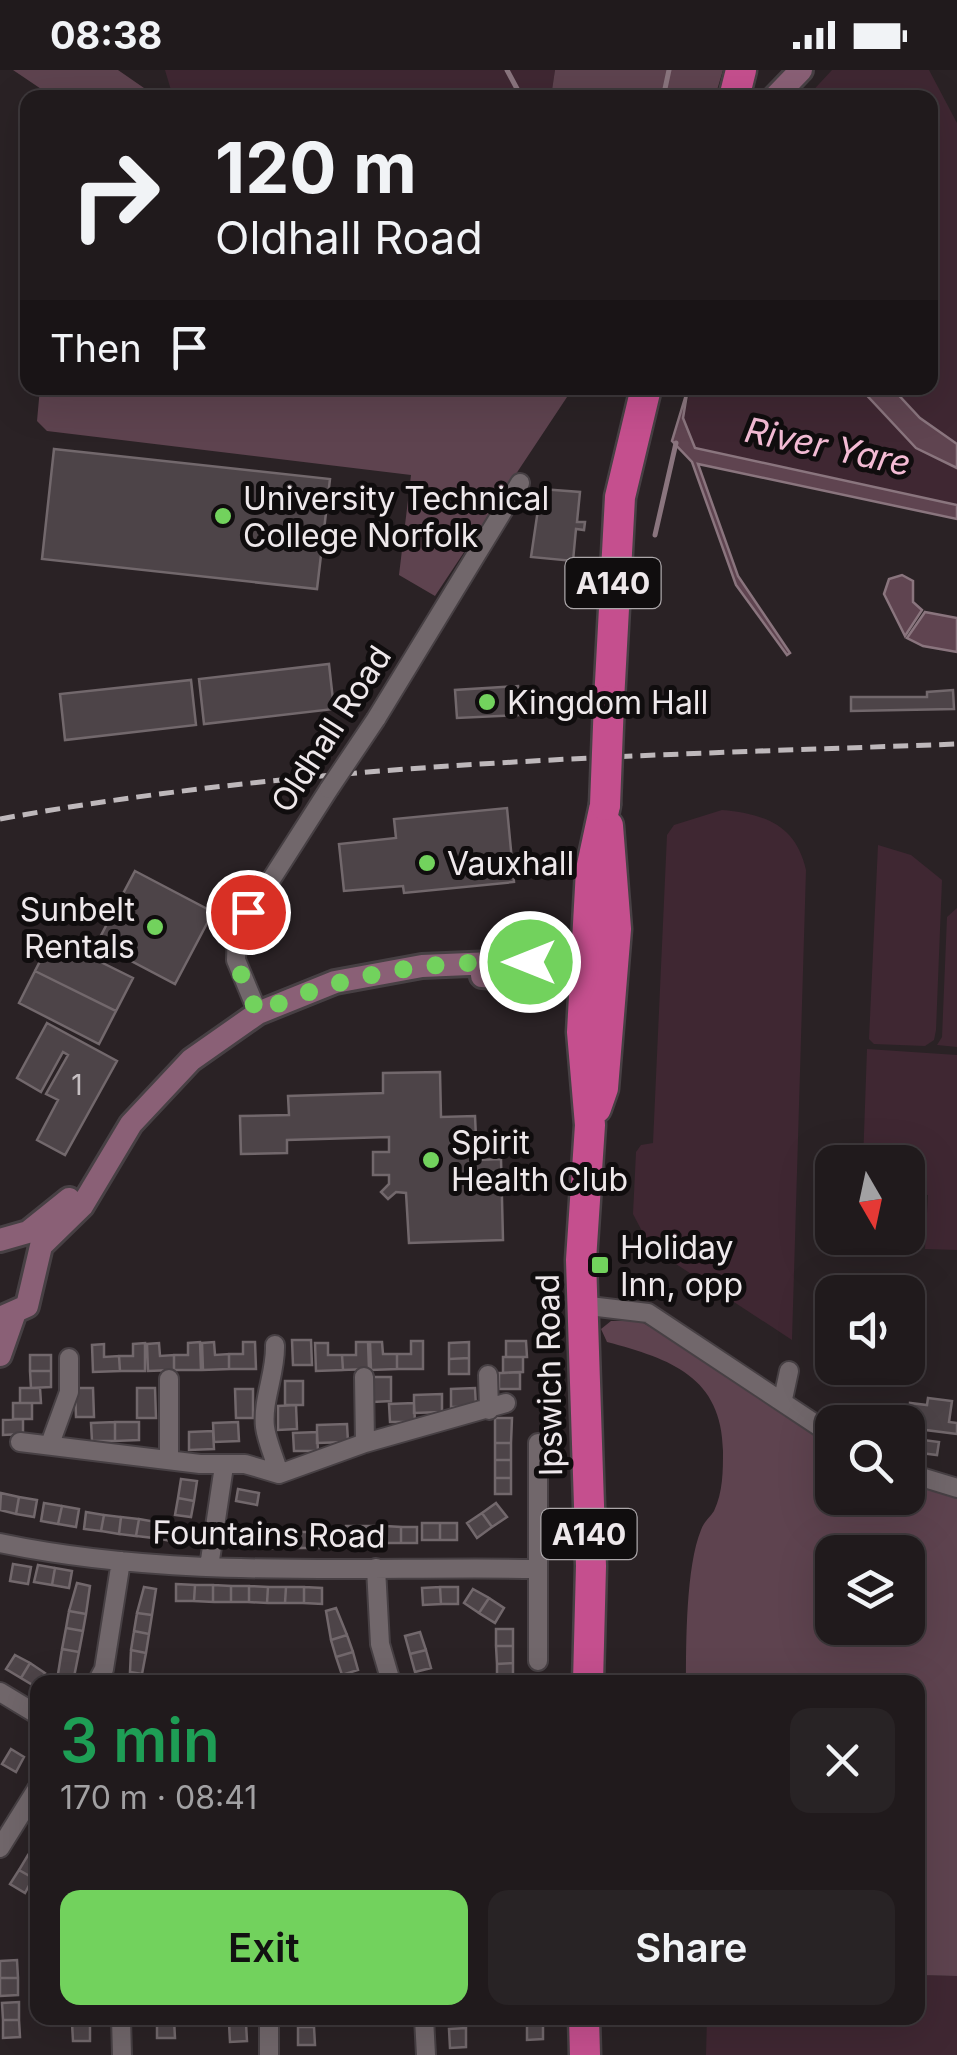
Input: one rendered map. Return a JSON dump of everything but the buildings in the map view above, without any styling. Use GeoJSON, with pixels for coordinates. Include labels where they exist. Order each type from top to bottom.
{"type":"FeatureCollection","features":[{"type":"Feature","properties":{"kind":"highway","name":"Ipswich Road"},"geometry":{"type":"LineString","coordinates":[[595,974],[591,870],[605,805],[620,497],[644,395]]}},
{"type":"Feature","properties":{"kind":"highway","name":"Ipswich Road"},"geometry":{"type":"LineString","coordinates":[[588,1675],[591,1566],[581,1305],[590,1125],[582,1044],[595,974],[610,838],[605,805]]}},
{"type":"Feature","properties":{"kind":"highway"},"geometry":{"type":"LineString","coordinates":[[584,2025],[586,2055]]}},
{"type":"Feature","properties":{"kind":"street"},"geometry":{"type":"LineString","coordinates":[[786,70],[798,70]]}},
{"type":"Feature","properties":{"kind":"street"},"geometry":{"type":"LineString","coordinates":[[781,90],[798,70]]}},
{"type":"Feature","properties":{"kind":"street","name":"Oldhall Road"},"geometry":{"type":"LineString","coordinates":[[258,1013],[236,960],[237,933],[376,719],[520,484]]}},
{"type":"Feature","properties":{"kind":"street"},"geometry":{"type":"LineString","coordinates":[[0,1355],[7,1316],[32,1295],[33,1269],[41,1246],[82,1206],[131,1124],[167,1082],[258,1013],[295,995],[363,976],[595,974]]}},
{"type":"Feature","properties":{"kind":"street"},"geometry":{"type":"LineString","coordinates":[[0,1240],[28,1232],[93,1182]]}},
{"type":"Feature","properties":{"kind":"street"},"geometry":{"type":"LineString","coordinates":[[0,1240],[22,1252],[33,1269]]}},
{"type":"Feature","properties":{"kind":"street"},"geometry":{"type":"LineString","coordinates":[[581,1305],[648,1313],[815,1423]]}},
{"type":"Feature","properties":{"kind":"street"},"geometry":{"type":"LineString","coordinates":[[275,1345],[265,1430],[279,1474]]}},
{"type":"Feature","properties":{"kind":"street"},"geometry":{"type":"LineString","coordinates":[[50,1444],[69,1392],[69,1358]]}},
{"type":"Feature","properties":{"kind":"street"},"geometry":{"type":"LineString","coordinates":[[783,1399],[789,1371]]}},
{"type":"Feature","properties":{"kind":"street"},"geometry":{"type":"LineString","coordinates":[[20,1442],[224,1466],[245,1464],[279,1474],[365,1443],[497,1406],[488,1375]]}},
{"type":"Feature","properties":{"kind":"street"},"geometry":{"type":"LineString","coordinates":[[364,1378],[365,1443]]}},
{"type":"Feature","properties":{"kind":"street"},"geometry":{"type":"LineString","coordinates":[[169,1379],[169,1459]]}},
{"type":"Feature","properties":{"kind":"street"},"geometry":{"type":"LineString","coordinates":[[538,1442],[538,1661]]}},
{"type":"Feature","properties":{"kind":"street"},"geometry":{"type":"LineString","coordinates":[[209,1567],[224,1466]]}},
{"type":"Feature","properties":{"kind":"street"},"geometry":{"type":"LineString","coordinates":[[925,1478],[957,1488]]}},
{"type":"Feature","properties":{"kind":"street","name":"Fountains Road"},"geometry":{"type":"LineString","coordinates":[[0,1543],[120,1560],[209,1567],[537,1570]]}},
{"type":"Feature","properties":{"kind":"street"},"geometry":{"type":"LineString","coordinates":[[101,1675],[120,1560]]}},
{"type":"Feature","properties":{"kind":"street"},"geometry":{"type":"LineString","coordinates":[[376,1568],[380,1644],[389,1675]]}},
{"type":"Feature","properties":{"kind":"street"},"geometry":{"type":"LineString","coordinates":[[0,1692],[30,1710]]}},
{"type":"Feature","properties":{"kind":"street"},"geometry":{"type":"LineString","coordinates":[[0,1848],[30,1800]]}},
{"type":"Feature","properties":{"kind":"street"},"geometry":{"type":"LineString","coordinates":[[121,2025],[122,2055]]}},
{"type":"Feature","properties":{"kind":"street"},"geometry":{"type":"LineString","coordinates":[[268,2025],[269,2055]]}},
{"type":"Feature","properties":{"kind":"street"},"geometry":{"type":"LineString","coordinates":[[424,2025],[426,2055]]}},
{"type":"Feature","properties":{"kind":"shaded area"},"geometry":{"type":"Polygon","coordinates":[[[13,70],[118,70],[147,90],[43,90],[13,70]]]}},
{"type":"Feature","properties":{"kind":"shaded area"},"geometry":{"type":"Polygon","coordinates":[[[165,70],[555,70],[552,90],[171,90],[165,70]]]}},
{"type":"Feature","properties":{"kind":"shaded area"},"geometry":{"type":"Polygon","coordinates":[[[555,70],[723,70],[717,90],[552,90],[555,70]]]}},
{"type":"Feature","properties":{"kind":"shaded area"},"geometry":{"type":"Polygon","coordinates":[[[832,70],[929,70],[957,123],[957,444],[920,418],[899,395],[938,395],[938,90],[813,90],[832,70]]]}},
{"type":"Feature","properties":{"kind":"shaded area"},"geometry":{"type":"Polygon","coordinates":[[[39,395],[568,395],[435,596],[399,575],[411,475],[47,431],[37,421],[39,395]]]}},
{"type":"Feature","properties":{"kind":"shaded area"},"geometry":{"type":"Polygon","coordinates":[[[687,395],[683,418],[695,448],[957,505],[957,519],[698,464],[738,576],[790,653],[787,655],[736,585],[692,462],[672,441],[687,395]]]}},
{"type":"Feature","properties":{"kind":"shaded area"},"geometry":{"type":"Polygon","coordinates":[[[689,395],[867,395],[916,448],[957,468],[957,505],[695,448],[683,418],[689,395]]]}},
{"type":"Feature","properties":{"kind":"shaded area"},"geometry":{"type":"Polygon","coordinates":[[[867,395],[899,395],[920,418],[957,444],[957,468],[916,448],[867,395]]]}},
{"type":"Feature","properties":{"kind":"shaded area"},"geometry":{"type":"Polygon","coordinates":[[[902,575],[913,581],[913,602],[922,610],[905,636],[884,594],[889,579],[902,575]]]}},
{"type":"Feature","properties":{"kind":"shaded area"},"geometry":{"type":"Polygon","coordinates":[[[925,612],[957,618],[957,652],[923,646],[907,638],[925,612]]]}},
{"type":"Feature","properties":{"kind":"shaded area"},"geometry":{"type":"Polygon","coordinates":[[[722,810],[765,819],[786,832],[795,842],[806,870],[792,1340],[676,1264],[644,1235],[633,1214],[636,1152],[641,1145],[653,1143],[667,835],[674,825],[722,810]]]}},
{"type":"Feature","properties":{"kind":"shaded area"},"geometry":{"type":"Polygon","coordinates":[[[878,845],[911,855],[942,880],[936,1030],[934,1040],[925,1046],[874,1044],[869,1039],[878,845]]]}},
{"type":"Feature","properties":{"kind":"shaded area"},"geometry":{"type":"Polygon","coordinates":[[[957,908],[957,1047],[937,1045],[942,1037],[947,917],[957,908]]]}},
{"type":"Feature","properties":{"kind":"shaded area"},"geometry":{"type":"Polygon","coordinates":[[[867,1049],[957,1055],[957,1250],[925,1249],[925,1145],[864,1145],[867,1049]]]}},
{"type":"Feature","properties":{"kind":"shaded area"},"geometry":{"type":"Polygon","coordinates":[[[611,1321],[640,1321],[815,1432],[815,1515],[925,1515],[925,1486],[957,1496],[957,1976],[925,1975],[925,1675],[686,1675],[692,1563],[702,1527],[714,1511],[721,1489],[723,1451],[720,1426],[703,1388],[672,1364],[607,1342],[601,1329],[611,1321]]]}},
{"type":"Feature","properties":{"kind":"shaded area"},"geometry":{"type":"Polygon","coordinates":[[[925,1975],[957,1976],[957,2055],[706,2055],[707,2025],[925,2025],[925,1975]]]}},
{"type":"Feature","properties":{"kind":"waterway"},"geometry":{"type":"LineString","coordinates":[[507,70],[518,90]]}},
{"type":"Feature","properties":{"kind":"waterway"},"geometry":{"type":"LineString","coordinates":[[665,90],[669,70]]}},
{"type":"Feature","properties":{"kind":"waterway"},"geometry":{"type":"LineString","coordinates":[[655,535],[676,443]]}},
{"type":"Feature","properties":{"kind":"railway"},"geometry":{"type":"LineString","coordinates":[[0,819],[238,784],[357,773],[597,758],[957,744]]}},
{"type":"Feature","properties":{"kind":"place","name":"University Technical College Norfolk"},"geometry":{"type":"Point","coordinates":[223,516]}},
{"type":"Feature","properties":{"kind":"place","name":"Kingdom Hall"},"geometry":{"type":"Point","coordinates":[487,702]}},
{"type":"Feature","properties":{"kind":"place","name":"Vauxhall"},"geometry":{"type":"Point","coordinates":[427,863]}},
{"type":"Feature","properties":{"kind":"place","name":"Sunbelt Rentals"},"geometry":{"type":"Point","coordinates":[155,927]}},
{"type":"Feature","properties":{"kind":"place","name":"Spirit Health Club"},"geometry":{"type":"Point","coordinates":[431,1160]}},
{"type":"Feature","properties":{"kind":"place","name":"Holiday Inn, opp"},"geometry":{"type":"Point","coordinates":[600,1265]}},
{"type":"Feature","properties":{"kind":"route"},"geometry":{"type":"LineString","coordinates":[[248,912],[234,946],[244,986],[258,1013],[295,995],[363,976],[422,966],[530,962]]}},
{"type":"Feature","properties":{"kind":"water label","name":"River Yare"},"geometry":{"type":"Point","coordinates":[828,446]}}]}
